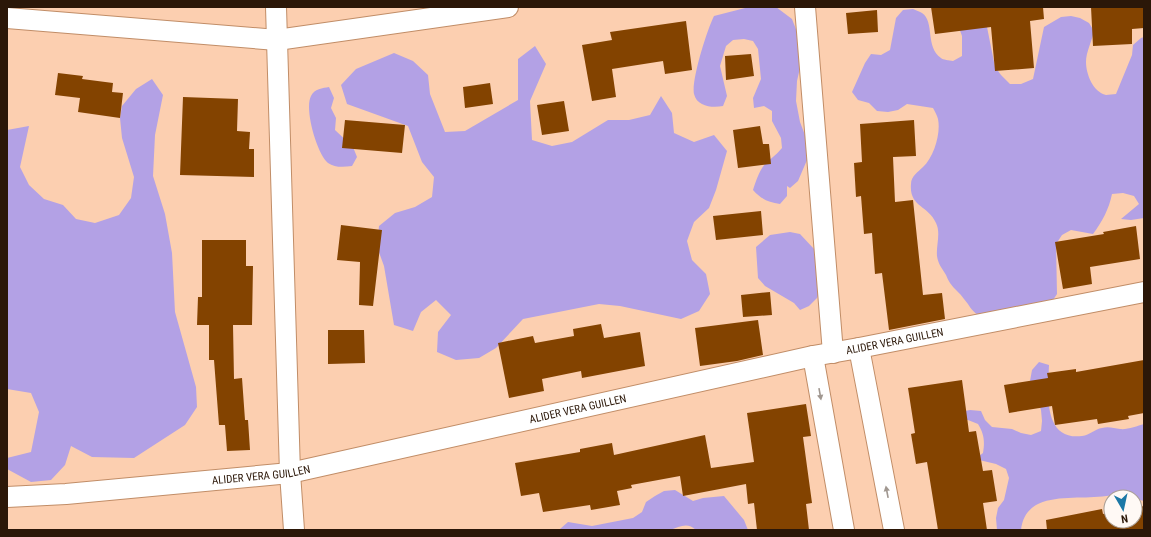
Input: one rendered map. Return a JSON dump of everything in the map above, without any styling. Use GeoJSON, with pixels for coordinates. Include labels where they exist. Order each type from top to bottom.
{"type":"FeatureCollection","features":[{"type":"Feature","properties":{"kind":"street"},"geometry":{"type":"LineString","coordinates":[[276,7],[290,473],[294,530]]}},
{"type":"Feature","properties":{"kind":"street"},"geometry":{"type":"LineString","coordinates":[[7,18],[277,40],[508,7]]}},
{"type":"Feature","properties":{"kind":"street"},"geometry":{"type":"LineString","coordinates":[[805,7],[833,352]]}},
{"type":"Feature","properties":{"kind":"street","name":"ALIDER VERA GUILLEN"},"geometry":{"type":"LineString","coordinates":[[7,497],[66,494],[290,473],[812,356],[1144,292]]}},
{"type":"Feature","properties":{"kind":"street"},"geometry":{"type":"LineString","coordinates":[[859,348],[894,530]]}},
{"type":"Feature","properties":{"kind":"street"},"geometry":{"type":"LineString","coordinates":[[812,356],[844,530]]}},
{"type":"Feature","properties":{"kind":"shaded area"},"geometry":{"type":"Polygon","coordinates":[[[749,7],[776,7],[792,19],[804,50],[797,81],[796,101],[800,122],[810,153],[798,181],[790,188],[787,186],[787,196],[780,204],[765,200],[753,190],[763,167],[782,148],[781,138],[772,121],[772,111],[764,106],[754,108],[753,98],[761,79],[758,49],[753,41],[744,39],[733,40],[726,46],[720,66],[727,96],[723,106],[706,106],[698,102],[694,94],[697,67],[714,16],[749,7]]]}},
{"type":"Feature","properties":{"kind":"shaded area"},"geometry":{"type":"Polygon","coordinates":[[[913,9],[922,13],[926,17],[933,48],[941,58],[945,60],[953,61],[962,56],[962,36],[958,25],[987,27],[995,67],[1010,84],[1021,84],[1033,79],[1044,27],[1061,17],[1071,16],[1080,18],[1089,23],[1094,31],[1087,54],[1086,67],[1091,82],[1097,90],[1106,95],[1116,94],[1132,55],[1133,45],[1144,37],[1144,218],[1131,220],[1121,219],[1139,204],[1134,196],[1123,193],[1112,194],[1105,215],[1093,234],[1071,230],[1062,235],[1056,244],[1057,294],[1051,303],[978,315],[973,311],[950,283],[939,264],[937,256],[938,235],[936,223],[933,217],[916,202],[911,192],[912,179],[915,174],[927,163],[936,144],[939,125],[938,118],[933,108],[907,104],[898,110],[888,112],[877,111],[869,103],[858,100],[852,92],[865,63],[871,54],[881,55],[890,50],[896,18],[903,10],[913,9]]]}},
{"type":"Feature","properties":{"kind":"shaded area"},"geometry":{"type":"Polygon","coordinates":[[[535,46],[546,64],[530,101],[532,140],[552,146],[572,142],[608,120],[629,120],[650,115],[661,96],[672,113],[674,133],[694,142],[714,135],[727,151],[716,190],[709,208],[694,222],[687,241],[692,260],[706,274],[710,294],[699,311],[681,319],[620,306],[599,304],[523,319],[496,348],[479,358],[456,360],[437,352],[438,332],[451,315],[436,300],[421,312],[413,331],[394,325],[384,266],[377,247],[379,226],[395,213],[415,207],[432,197],[434,177],[422,162],[408,126],[347,104],[341,85],[356,69],[394,53],[413,61],[428,75],[430,94],[445,132],[465,131],[518,100],[518,59],[535,46]]]}},
{"type":"Feature","properties":{"kind":"shaded area"},"geometry":{"type":"Polygon","coordinates":[[[152,79],[163,95],[155,135],[153,176],[165,214],[172,253],[175,312],[196,387],[197,407],[185,425],[134,458],[92,457],[71,446],[65,465],[51,480],[31,482],[7,469],[7,458],[31,452],[39,412],[31,393],[7,389],[7,130],[29,126],[20,167],[29,185],[44,199],[63,205],[76,219],[95,223],[119,215],[131,198],[134,177],[122,138],[120,118],[122,106],[136,89],[152,79]]]}},
{"type":"Feature","properties":{"kind":"shaded area"},"geometry":{"type":"Polygon","coordinates":[[[329,87],[334,98],[331,108],[336,118],[335,130],[353,147],[357,157],[352,166],[343,167],[328,163],[320,151],[310,121],[309,102],[312,94],[316,90],[329,87]]]}},
{"type":"Feature","properties":{"kind":"shaded area"},"geometry":{"type":"Polygon","coordinates":[[[790,232],[800,234],[814,249],[818,259],[821,288],[817,298],[809,306],[800,310],[794,303],[765,286],[758,278],[756,247],[770,235],[790,232]]]}},
{"type":"Feature","properties":{"kind":"shaded area"},"geometry":{"type":"Polygon","coordinates":[[[1039,362],[1049,365],[1048,400],[1050,412],[1054,423],[1060,431],[1069,435],[1082,436],[1104,427],[1126,429],[1144,424],[1144,501],[1143,489],[1103,489],[1103,497],[1048,500],[1038,504],[1030,510],[1024,518],[1021,530],[997,530],[996,518],[998,508],[1004,500],[1009,478],[1006,469],[996,464],[975,459],[983,453],[984,445],[983,434],[978,424],[968,420],[957,421],[950,414],[970,410],[981,411],[985,420],[992,427],[1012,429],[1031,435],[1041,431],[1041,410],[1030,381],[1032,370],[1039,362]]]}},
{"type":"Feature","properties":{"kind":"shaded area"},"geometry":{"type":"Polygon","coordinates":[[[675,490],[693,501],[703,498],[724,496],[744,520],[748,530],[696,530],[687,525],[670,530],[560,529],[568,522],[592,526],[633,518],[642,512],[646,502],[655,496],[664,491],[675,490]]]}},
{"type":"Feature","properties":{"kind":"building"},"geometry":{"type":"Polygon","coordinates":[[[931,7],[1043,7],[1044,19],[1030,21],[1034,68],[995,71],[991,27],[935,34],[931,7]]]}},
{"type":"Feature","properties":{"kind":"building"},"geometry":{"type":"Polygon","coordinates":[[[1091,7],[1144,7],[1144,28],[1132,29],[1132,44],[1093,46],[1091,7]]]}},
{"type":"Feature","properties":{"kind":"building"},"geometry":{"type":"Polygon","coordinates":[[[877,10],[878,32],[848,34],[846,13],[877,10]]]}},
{"type":"Feature","properties":{"kind":"building"},"geometry":{"type":"Polygon","coordinates":[[[686,21],[692,70],[665,74],[663,61],[612,69],[616,97],[592,101],[582,45],[612,40],[610,32],[686,21]]]}},
{"type":"Feature","properties":{"kind":"building"},"geometry":{"type":"Polygon","coordinates":[[[751,54],[754,76],[726,80],[725,56],[751,54]]]}},
{"type":"Feature","properties":{"kind":"building"},"geometry":{"type":"Polygon","coordinates":[[[58,73],[83,76],[82,79],[113,83],[112,92],[123,93],[120,118],[78,112],[80,98],[55,95],[58,73]]]}},
{"type":"Feature","properties":{"kind":"building"},"geometry":{"type":"Polygon","coordinates":[[[490,83],[493,104],[465,108],[463,87],[490,83]]]}},
{"type":"Feature","properties":{"kind":"building"},"geometry":{"type":"Polygon","coordinates":[[[183,97],[238,99],[237,131],[250,132],[249,149],[254,149],[254,177],[180,175],[183,97]]]}},
{"type":"Feature","properties":{"kind":"building"},"geometry":{"type":"Polygon","coordinates":[[[564,101],[569,131],[542,135],[537,105],[564,101]]]}},
{"type":"Feature","properties":{"kind":"building"},"geometry":{"type":"Polygon","coordinates":[[[345,120],[405,125],[402,153],[342,148],[345,120]]]}},
{"type":"Feature","properties":{"kind":"building"},"geometry":{"type":"Polygon","coordinates":[[[914,120],[916,156],[893,157],[895,202],[913,200],[923,295],[942,293],[945,319],[889,330],[882,273],[875,274],[872,233],[864,234],[861,196],[856,197],[854,163],[862,162],[860,124],[914,120]]]}},
{"type":"Feature","properties":{"kind":"building"},"geometry":{"type":"Polygon","coordinates":[[[760,126],[763,144],[769,144],[771,164],[738,168],[733,130],[760,126]]]}},
{"type":"Feature","properties":{"kind":"building"},"geometry":{"type":"Polygon","coordinates":[[[761,211],[763,235],[716,240],[713,216],[761,211]]]}},
{"type":"Feature","properties":{"kind":"building"},"geometry":{"type":"Polygon","coordinates":[[[341,225],[382,230],[373,306],[359,305],[360,262],[337,260],[341,225]]]}},
{"type":"Feature","properties":{"kind":"building"},"geometry":{"type":"Polygon","coordinates":[[[1136,226],[1140,259],[1090,267],[1092,284],[1063,289],[1055,242],[1104,234],[1103,232],[1136,226]]]}},
{"type":"Feature","properties":{"kind":"building"},"geometry":{"type":"Polygon","coordinates":[[[202,240],[246,240],[246,266],[253,266],[252,325],[233,325],[234,379],[242,378],[245,420],[248,420],[250,450],[227,451],[225,425],[219,425],[214,360],[209,360],[209,325],[197,325],[198,297],[202,297],[202,240]]]}},
{"type":"Feature","properties":{"kind":"building"},"geometry":{"type":"Polygon","coordinates":[[[770,292],[772,315],[743,317],[741,295],[770,292]]]}},
{"type":"Feature","properties":{"kind":"building"},"geometry":{"type":"Polygon","coordinates":[[[758,320],[763,355],[737,361],[700,366],[695,328],[758,320]]]}},
{"type":"Feature","properties":{"kind":"building"},"geometry":{"type":"Polygon","coordinates":[[[601,324],[604,338],[640,332],[645,366],[582,378],[581,371],[542,379],[544,391],[509,398],[498,343],[533,336],[535,343],[574,336],[573,329],[601,324]]]}},
{"type":"Feature","properties":{"kind":"building"},"geometry":{"type":"Polygon","coordinates":[[[328,330],[364,330],[365,363],[328,364],[328,330]]]}},
{"type":"Feature","properties":{"kind":"building"},"geometry":{"type":"Polygon","coordinates":[[[1144,360],[1144,413],[1128,416],[1129,419],[1098,424],[1097,419],[1055,425],[1052,406],[1009,413],[1004,385],[1048,378],[1047,373],[1076,369],[1076,372],[1144,360]]]}},
{"type":"Feature","properties":{"kind":"building"},"geometry":{"type":"Polygon","coordinates":[[[962,380],[969,432],[976,431],[983,471],[992,470],[997,501],[983,503],[987,530],[938,530],[927,462],[916,464],[911,434],[915,433],[908,388],[962,380]]]}},
{"type":"Feature","properties":{"kind":"building"},"geometry":{"type":"Polygon","coordinates":[[[806,404],[811,436],[803,437],[812,503],[806,504],[809,530],[757,530],[754,503],[748,504],[746,484],[683,496],[680,476],[631,485],[632,488],[617,491],[620,505],[591,510],[590,505],[543,512],[539,493],[521,496],[515,463],[580,452],[580,449],[612,443],[614,455],[705,435],[711,468],[754,462],[747,413],[806,404]]]}},
{"type":"Feature","properties":{"kind":"building"},"geometry":{"type":"Polygon","coordinates":[[[1143,506],[1144,530],[1047,530],[1046,520],[1102,509],[1103,529],[1143,529],[1143,506]]]}}]}
